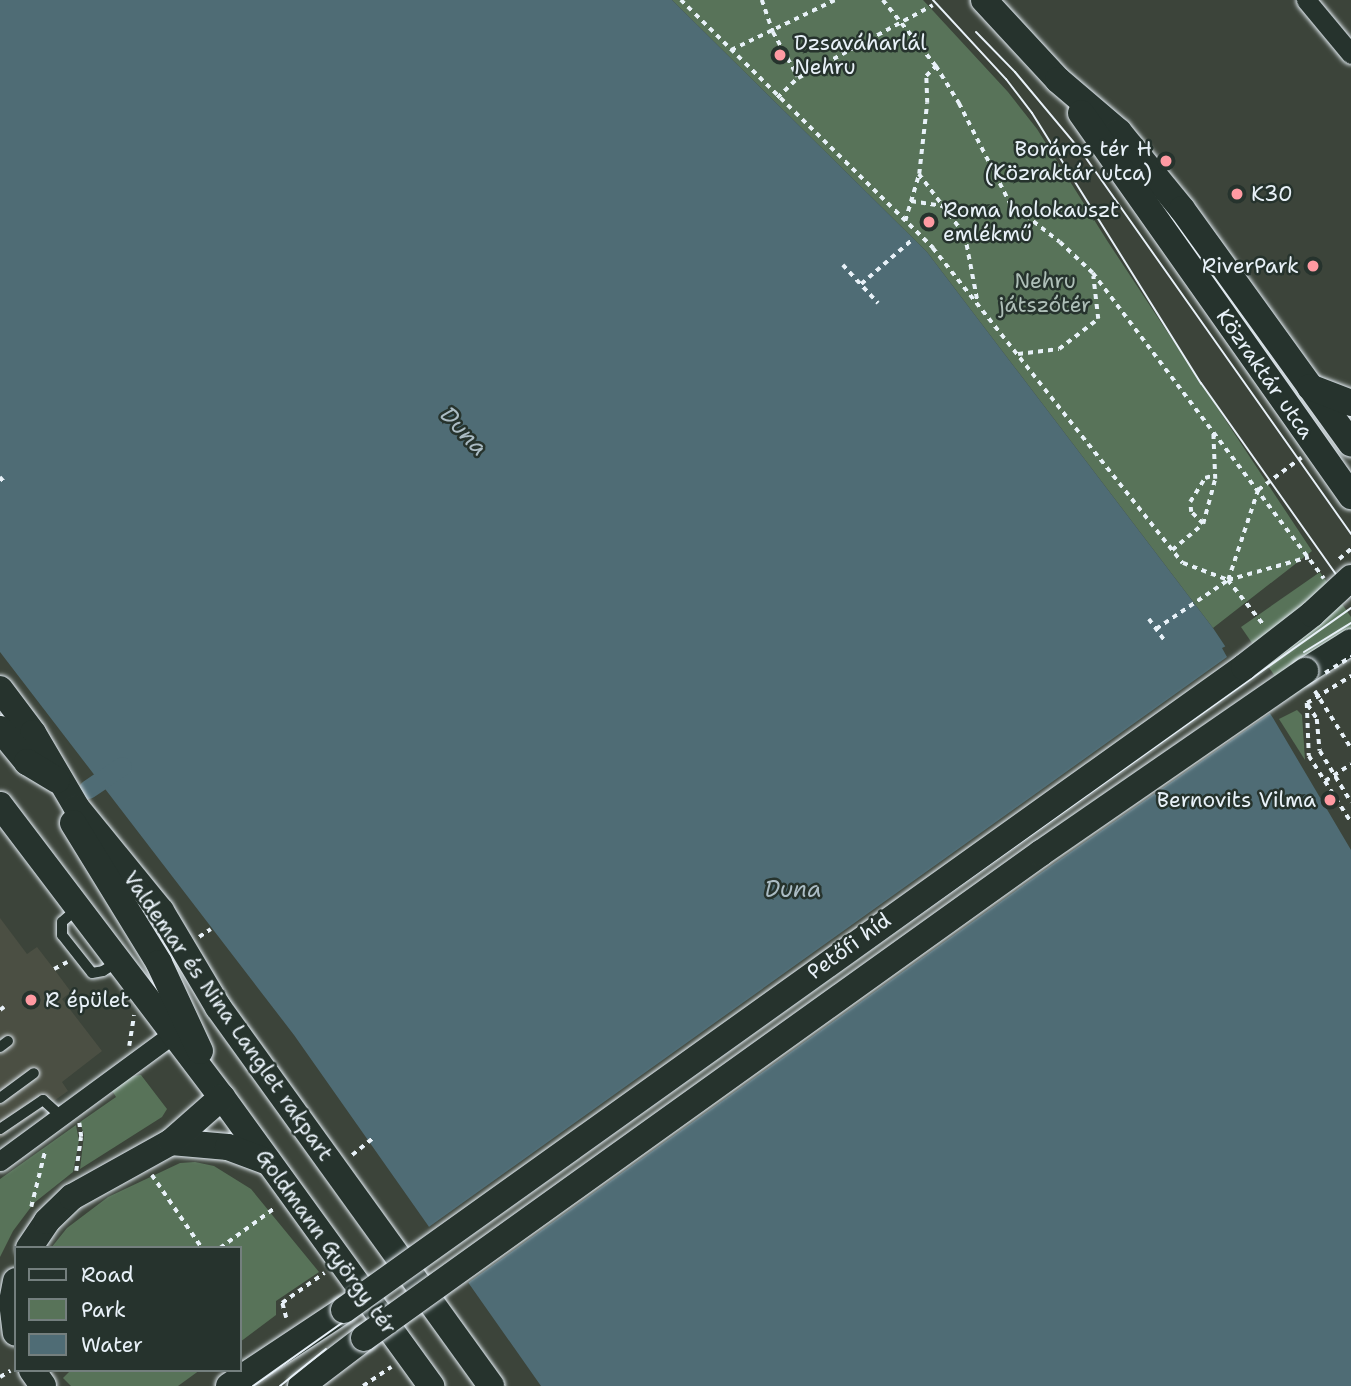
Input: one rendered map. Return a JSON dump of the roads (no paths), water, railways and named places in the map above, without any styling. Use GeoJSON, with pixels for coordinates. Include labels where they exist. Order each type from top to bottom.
{"type":"FeatureCollection","features":[{"type":"Feature","properties":{"kind":"main road","name":"Közraktár utca"},"geometry":{"type":"LineString","coordinates":[[984,0],[1058,80],[1119,132],[1182,209],[1351,443]]}},
{"type":"Feature","properties":{"kind":"main road","name":"Közraktár utca"},"geometry":{"type":"LineString","coordinates":[[1058,80],[1310,452],[1351,496]]}},
{"type":"Feature","properties":{"kind":"main road"},"geometry":{"type":"LineString","coordinates":[[1310,387],[1351,403]]}},
{"type":"Feature","properties":{"kind":"main road"},"geometry":{"type":"LineString","coordinates":[[1310,452],[1351,454]]}},
{"type":"Feature","properties":{"kind":"main road","name":"Petőfi híd"},"geometry":{"type":"LineString","coordinates":[[229,1386],[344,1310],[1244,667],[1312,614],[1340,583]]}},
{"type":"Feature","properties":{"kind":"main road","name":"Petőfi híd"},"geometry":{"type":"LineString","coordinates":[[301,1386],[364,1338],[1041,853],[1351,642]]}},
{"type":"Feature","properties":{"kind":"main road","name":"Valdemar és Nina Langlet rakpart"},"geometry":{"type":"LineString","coordinates":[[0,689],[33,733],[59,782],[161,911],[218,1007],[491,1386]]}},
{"type":"Feature","properties":{"kind":"main road"},"geometry":{"type":"LineString","coordinates":[[0,729],[27,762],[59,782],[73,825],[159,963],[222,1097]]}},
{"type":"Feature","properties":{"kind":"main road"},"geometry":{"type":"LineString","coordinates":[[0,805],[222,1097]]}},
{"type":"Feature","properties":{"kind":"main road"},"geometry":{"type":"LineString","coordinates":[[30,1246],[47,1221],[72,1197],[171,1142],[222,1097]]}},
{"type":"Feature","properties":{"kind":"main road","name":"Goldmann György tér"},"geometry":{"type":"LineString","coordinates":[[222,1097],[431,1386]]}},
{"type":"Feature","properties":{"kind":"main road"},"geometry":{"type":"LineString","coordinates":[[171,1142],[228,1147],[270,1163]]}},
{"type":"Feature","properties":{"kind":"main road"},"geometry":{"type":"LineString","coordinates":[[14,1292],[14,1318]]}},
{"type":"Feature","properties":{"kind":"main road"},"geometry":{"type":"LineString","coordinates":[[26,1372],[43,1386]]}},
{"type":"Feature","properties":{"kind":"street"},"geometry":{"type":"LineString","coordinates":[[1306,0],[1351,54]]}},
{"type":"Feature","properties":{"kind":"street"},"geometry":{"type":"LineString","coordinates":[[0,1161],[173,1034]]}},
{"type":"Feature","properties":{"kind":"lane"},"geometry":{"type":"LineString","coordinates":[[1158,224],[1148,202],[1151,190],[1165,192],[1182,209]]}},
{"type":"Feature","properties":{"kind":"lane"},"geometry":{"type":"LineString","coordinates":[[0,1098],[34,1073]]}},
{"type":"Feature","properties":{"kind":"lane"},"geometry":{"type":"LineString","coordinates":[[0,1129],[43,1100],[61,1116]]}},
{"type":"Feature","properties":{"kind":"water","name":"Duna"},"geometry":{"type":"Polygon","coordinates":[[[0,0],[672,0],[927,252],[1213,628],[1273,718],[1351,850],[1351,1386],[541,1386],[294,1035],[0,652],[0,0]]]}},
{"type":"Feature","properties":{"kind":"waterway"},"geometry":{"type":"LineString","coordinates":[[88,789],[122,766]]}},
{"type":"Feature","properties":{"kind":"tram line"},"geometry":{"type":"LineString","coordinates":[[933,0],[1006,79],[1032,113],[1201,383],[1351,596]]}},
{"type":"Feature","properties":{"kind":"tram line"},"geometry":{"type":"LineString","coordinates":[[976,32],[1015,72],[1081,151],[1351,534]]}},
{"type":"Feature","properties":{"kind":"tram line"},"geometry":{"type":"LineString","coordinates":[[253,1386],[1351,608]]}},
{"type":"Feature","properties":{"kind":"tram line"},"geometry":{"type":"LineString","coordinates":[[1304,652],[1351,623]]}},
{"type":"Feature","properties":{"kind":"tram line"},"geometry":{"type":"LineString","coordinates":[[280,1386],[326,1349]]}},
{"type":"Feature","properties":{"kind":"place","name":"Dzsaváharlál Nehru"},"geometry":{"type":"Point","coordinates":[780,55]}},
{"type":"Feature","properties":{"kind":"place","name":"Boráros tér H (Közraktár utca)"},"geometry":{"type":"Point","coordinates":[1166,161]}},
{"type":"Feature","properties":{"kind":"place","name":"K30"},"geometry":{"type":"Point","coordinates":[1237,194]}},
{"type":"Feature","properties":{"kind":"place","name":"Roma holokauszt emlékmű"},"geometry":{"type":"Point","coordinates":[929,222]}},
{"type":"Feature","properties":{"kind":"place","name":"RiverPark"},"geometry":{"type":"Point","coordinates":[1313,266]}},
{"type":"Feature","properties":{"kind":"place","name":"Bernovits Vilma"},"geometry":{"type":"Point","coordinates":[1330,800]}},
{"type":"Feature","properties":{"kind":"place","name":"R épület"},"geometry":{"type":"Point","coordinates":[31,1000]}},
{"type":"Feature","properties":{"kind":"park label","name":"Nehru játszótér"},"geometry":{"type":"Point","coordinates":[1045,293]}}]}
